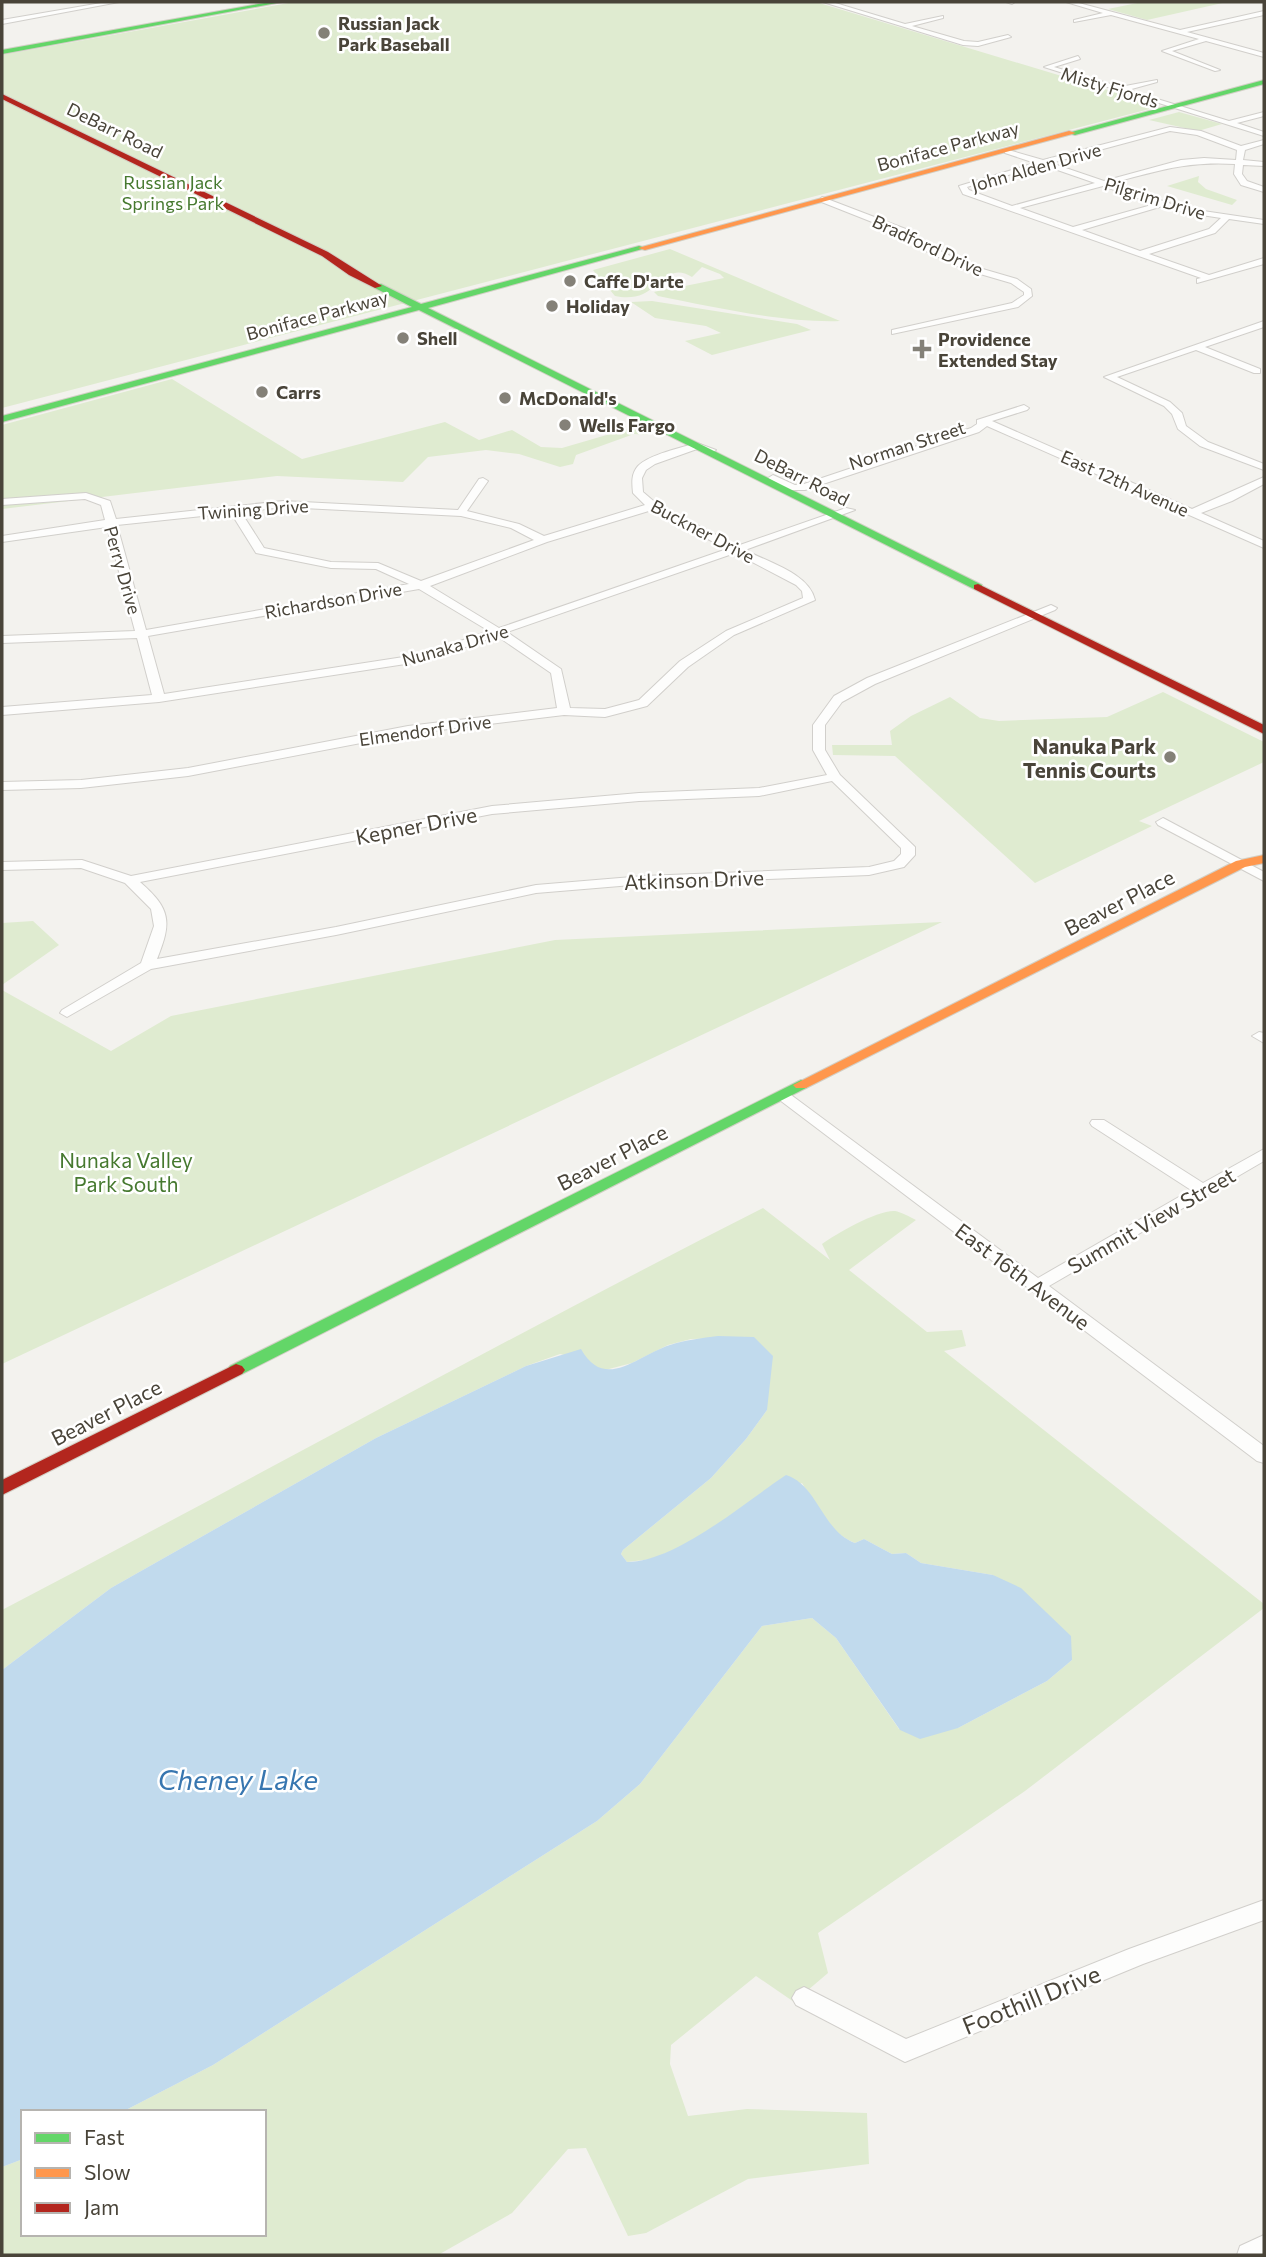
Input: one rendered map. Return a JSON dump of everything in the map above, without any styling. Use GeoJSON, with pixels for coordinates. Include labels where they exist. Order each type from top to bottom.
{"type":"FeatureCollection","features":[{"type":"Feature","properties":{"kind":"main road"},"geometry":{"type":"LineString","coordinates":[[2,52],[279,2]]}},
{"type":"Feature","properties":{"kind":"main road","name":"Boniface Parkway"},"geometry":{"type":"LineString","coordinates":[[2,411],[1264,82]]}},
{"type":"Feature","properties":{"kind":"main road","name":"DeBarr Road"},"geometry":{"type":"LineString","coordinates":[[2,96],[800,490],[1034,615],[1264,730]]}},
{"type":"Feature","properties":{"kind":"main road","name":"Boniface Parkway"},"geometry":{"type":"LineString","coordinates":[[2,419],[424,303]]}},
{"type":"Feature","properties":{"kind":"main road","name":"DeBarr Road"},"geometry":{"type":"LineString","coordinates":[[424,303],[608,401],[696,439]]}},
{"type":"Feature","properties":{"kind":"main road","name":"DeBarr Road"},"geometry":{"type":"LineString","coordinates":[[843,513],[1051,608],[1264,715]]}},
{"type":"Feature","properties":{"kind":"main road","name":"Beaver Place"},"geometry":{"type":"LineString","coordinates":[[1241,864],[1249,854],[1264,846]]}},
{"type":"Feature","properties":{"kind":"main road","name":"Beaver Place"},"geometry":{"type":"LineString","coordinates":[[2,1488],[1241,864],[1264,859]]}},
{"type":"Feature","properties":{"kind":"street"},"geometry":{"type":"LineString","coordinates":[[2,22],[116,2]]}},
{"type":"Feature","properties":{"kind":"street"},"geometry":{"type":"LineString","coordinates":[[826,2],[971,44],[1008,37]]}},
{"type":"Feature","properties":{"kind":"street"},"geometry":{"type":"LineString","coordinates":[[1069,2],[1264,55]]}},
{"type":"Feature","properties":{"kind":"street"},"geometry":{"type":"LineString","coordinates":[[1076,21],[1112,13]]}},
{"type":"Feature","properties":{"kind":"street"},"geometry":{"type":"LineString","coordinates":[[1180,32],[1264,13]]}},
{"type":"Feature","properties":{"kind":"street"},"geometry":{"type":"LineString","coordinates":[[904,25],[941,17]]}},
{"type":"Feature","properties":{"kind":"street"},"geometry":{"type":"LineString","coordinates":[[1240,18],[1264,24]]}},
{"type":"Feature","properties":{"kind":"street"},"geometry":{"type":"LineString","coordinates":[[1207,39],[1165,51],[1217,70]]}},
{"type":"Feature","properties":{"kind":"street","name":"Misty Fjords"},"geometry":{"type":"LineString","coordinates":[[1078,58],[1047,67],[1264,134]]}},
{"type":"Feature","properties":{"kind":"street"},"geometry":{"type":"LineString","coordinates":[[1120,90],[1155,81]]}},
{"type":"Feature","properties":{"kind":"street"},"geometry":{"type":"LineString","coordinates":[[1229,124],[1264,114]]}},
{"type":"Feature","properties":{"kind":"street","name":"John Alden Drive"},"geometry":{"type":"LineString","coordinates":[[1209,278],[966,192],[963,186],[1170,129],[1198,133],[1241,149]]}},
{"type":"Feature","properties":{"kind":"street"},"geometry":{"type":"LineString","coordinates":[[1264,142],[1241,149],[1238,174],[1241,180],[1264,190]]}},
{"type":"Feature","properties":{"kind":"street","name":"Pilgrim Drive"},"geometry":{"type":"LineString","coordinates":[[1008,150],[1163,204],[1192,212],[1264,222]]}},
{"type":"Feature","properties":{"kind":"street"},"geometry":{"type":"LineString","coordinates":[[1013,208],[1181,162],[1264,164]]}},
{"type":"Feature","properties":{"kind":"street","name":"Bradford Drive"},"geometry":{"type":"LineString","coordinates":[[822,199],[908,233],[927,248],[967,267],[1014,281],[1028,292],[1028,296],[1015,304],[895,332]]}},
{"type":"Feature","properties":{"kind":"street"},"geometry":{"type":"LineString","coordinates":[[1073,230],[1163,204]]}},
{"type":"Feature","properties":{"kind":"street"},"geometry":{"type":"LineString","coordinates":[[1139,254],[1212,231],[1227,217]]}},
{"type":"Feature","properties":{"kind":"street"},"geometry":{"type":"LineString","coordinates":[[1193,283],[1264,261]]}},
{"type":"Feature","properties":{"kind":"street"},"geometry":{"type":"LineString","coordinates":[[1264,324],[1109,377],[1167,404],[1177,413],[1181,427],[1204,444],[1264,467]]}},
{"type":"Feature","properties":{"kind":"street"},"geometry":{"type":"LineString","coordinates":[[1199,348],[1257,371]]}},
{"type":"Feature","properties":{"kind":"street","name":"Norman Street"},"geometry":{"type":"LineString","coordinates":[[800,490],[953,428],[986,422],[1024,408]]}},
{"type":"Feature","properties":{"kind":"street","name":"East 12th Avenue"},"geometry":{"type":"LineString","coordinates":[[986,422],[1264,545]]}},
{"type":"Feature","properties":{"kind":"street","name":"Buckner Drive"},"geometry":{"type":"LineString","coordinates":[[696,439],[642,468],[636,478],[638,493],[653,506],[736,548],[800,583],[807,590]]}},
{"type":"Feature","properties":{"kind":"street"},"geometry":{"type":"LineString","coordinates":[[1191,513],[1228,499],[1264,480]]}},
{"type":"Feature","properties":{"kind":"street"},"geometry":{"type":"LineString","coordinates":[[461,513],[483,481]]}},
{"type":"Feature","properties":{"kind":"street","name":"Perry Drive"},"geometry":{"type":"LineString","coordinates":[[2,502],[86,496],[106,503],[109,523],[159,698]]}},
{"type":"Feature","properties":{"kind":"street","name":"Twining Drive"},"geometry":{"type":"LineString","coordinates":[[2,539],[109,523],[283,504],[461,513],[515,526],[543,540]]}},
{"type":"Feature","properties":{"kind":"street","name":"Richardson Drive"},"geometry":{"type":"LineString","coordinates":[[2,640],[141,634],[421,585],[543,540],[653,506]]}},
{"type":"Feature","properties":{"kind":"street"},"geometry":{"type":"LineString","coordinates":[[233,508],[260,551],[331,565],[378,566],[421,585],[500,633],[557,672],[564,712]]}},
{"type":"Feature","properties":{"kind":"street","name":"Nunaka Drive"},"geometry":{"type":"LineString","coordinates":[[2,711],[159,698],[425,657],[843,513]]}},
{"type":"Feature","properties":{"kind":"street","name":"Elmendorf Drive"},"geometry":{"type":"LineString","coordinates":[[2,786],[81,784],[188,772],[408,730],[564,712],[605,713],[643,703],[684,664],[730,633],[808,600],[807,590]]}},
{"type":"Feature","properties":{"kind":"street","name":"Atkinson Drive"},"geometry":{"type":"LineString","coordinates":[[67,1013],[147,965],[336,931],[536,889],[643,880],[869,871],[899,864],[908,855],[908,847],[835,777],[819,750],[819,725],[838,699],[871,681],[1051,608]]}},
{"type":"Feature","properties":{"kind":"street","name":"Kepner Drive"},"geometry":{"type":"LineString","coordinates":[[2,866],[82,864],[130,880],[492,810],[639,797],[759,792],[835,777]]}},
{"type":"Feature","properties":{"kind":"street"},"geometry":{"type":"LineString","coordinates":[[1163,822],[1264,877]]}},
{"type":"Feature","properties":{"kind":"street"},"geometry":{"type":"LineString","coordinates":[[130,880],[156,903],[162,929],[147,965]]}},
{"type":"Feature","properties":{"kind":"street","name":"East 16th Avenue"},"geometry":{"type":"LineString","coordinates":[[782,1096],[1037,1286],[1260,1447]]}},
{"type":"Feature","properties":{"kind":"street"},"geometry":{"type":"LineString","coordinates":[[1098,1123],[1203,1190]]}},
{"type":"Feature","properties":{"kind":"street","name":"Summit View Street"},"geometry":{"type":"LineString","coordinates":[[1037,1286],[1264,1154]]}},
{"type":"Feature","properties":{"kind":"street","name":"Foothill Drive"},"geometry":{"type":"LineString","coordinates":[[804,1998],[905,2051],[1136,1956],[1264,1910]]}},
{"type":"Feature","properties":{"kind":"street"},"geometry":{"type":"LineString","coordinates":[[1249,2255],[1264,2248]]}},
{"type":"Feature","properties":{"kind":"green space","name":"Russian Jack Springs Park"},"geometry":{"type":"Polygon","coordinates":[[[294,2],[816,2],[1161,106],[2,408],[2,55],[294,2]]]}},
{"type":"Feature","properties":{"kind":"green space"},"geometry":{"type":"Polygon","coordinates":[[[1142,2],[1227,2],[1147,20],[1108,9],[1142,2]]]}},
{"type":"Feature","properties":{"kind":"green space"},"geometry":{"type":"Polygon","coordinates":[[[1179,112],[1222,124],[1198,131],[1149,120],[1179,112]]]}},
{"type":"Feature","properties":{"kind":"green space"},"geometry":{"type":"Polygon","coordinates":[[[1199,176],[1198,182],[1206,189],[1237,200],[1232,205],[1167,186],[1199,176]]]}},
{"type":"Feature","properties":{"kind":"green space"},"geometry":{"type":"Polygon","coordinates":[[[670,249],[840,321],[749,313],[658,296],[654,292],[666,289],[681,291],[680,287],[724,278],[702,267],[692,277],[678,272],[666,277],[643,294],[629,297],[615,296],[593,270],[670,249]]]}},
{"type":"Feature","properties":{"kind":"green space"},"geometry":{"type":"Polygon","coordinates":[[[652,301],[797,324],[811,330],[712,355],[685,341],[721,333],[706,326],[655,318],[631,302],[652,301]]]}},
{"type":"Feature","properties":{"kind":"green space"},"geometry":{"type":"Polygon","coordinates":[[[172,379],[302,459],[445,422],[479,440],[512,430],[541,447],[562,448],[634,427],[649,435],[634,434],[576,455],[573,464],[560,467],[519,454],[486,450],[428,457],[403,482],[277,476],[2,509],[2,425],[172,379]]]}},
{"type":"Feature","properties":{"kind":"green space"},"geometry":{"type":"Polygon","coordinates":[[[1163,692],[1264,742],[1264,762],[1139,821],[1152,826],[1035,883],[895,756],[833,755],[832,745],[892,745],[890,731],[911,716],[950,697],[980,718],[999,721],[1107,717],[1163,692]]]}},
{"type":"Feature","properties":{"kind":"green space"},"geometry":{"type":"Polygon","coordinates":[[[33,921],[59,945],[2,985],[2,923],[33,921]]]}},
{"type":"Feature","properties":{"kind":"green space","name":"Nunaka Valley Park South"},"geometry":{"type":"Polygon","coordinates":[[[942,922],[2,1364],[2,990],[111,1051],[171,1016],[555,940],[942,922]]]}},
{"type":"Feature","properties":{"kind":"green space"},"geometry":{"type":"Polygon","coordinates":[[[763,1208],[830,1260],[822,1244],[868,1218],[887,1212],[903,1213],[916,1220],[849,1270],[927,1332],[962,1330],[966,1346],[944,1351],[1264,1604],[1264,1608],[1025,1791],[818,1933],[828,1973],[794,2002],[756,1976],[671,2045],[670,2064],[688,2116],[747,2109],[867,2113],[869,2164],[748,2179],[646,2233],[628,2236],[586,2148],[568,2149],[512,2213],[438,2255],[2,2255],[2,2167],[21,2160],[21,2236],[266,2236],[266,2110],[126,2110],[213,2065],[597,1821],[640,1784],[762,1626],[812,1618],[836,1638],[899,1729],[958,1728],[1047,1681],[1072,1660],[993,1575],[921,1563],[906,1553],[892,1554],[864,1539],[855,1543],[830,1526],[802,1483],[676,1549],[652,1559],[627,1562],[621,1554],[623,1550],[711,1478],[746,1439],[767,1410],[754,1337],[691,1339],[668,1345],[632,1363],[605,1370],[594,1367],[587,1360],[560,1354],[526,1366],[376,1438],[111,1588],[2,1670],[2,1610],[763,1208]]]}},
{"type":"Feature","properties":{"kind":"water","name":"Cheney Lake"},"geometry":{"type":"Polygon","coordinates":[[[718,1336],[754,1337],[773,1356],[767,1410],[746,1439],[711,1478],[623,1550],[621,1554],[627,1562],[646,1559],[688,1542],[786,1475],[806,1488],[835,1529],[855,1543],[864,1539],[892,1554],[906,1553],[921,1563],[993,1575],[1021,1588],[1071,1636],[1072,1660],[1047,1681],[958,1728],[920,1739],[900,1730],[836,1638],[812,1618],[762,1626],[640,1784],[597,1821],[213,2065],[126,2110],[21,2110],[21,2160],[2,2167],[2,1670],[111,1588],[376,1438],[526,1366],[581,1349],[590,1362],[601,1368],[611,1369],[688,1340],[718,1336]]]}},
{"type":"Feature","properties":{"kind":"traffic: fast"},"geometry":{"type":"LineString","coordinates":[[2,52],[279,2]]}},
{"type":"Feature","properties":{"kind":"traffic: fast"},"geometry":{"type":"LineString","coordinates":[[1072,133],[1264,82]]}},
{"type":"Feature","properties":{"kind":"traffic: fast"},"geometry":{"type":"LineString","coordinates":[[2,419],[642,248]]}},
{"type":"Feature","properties":{"kind":"traffic: fast"},"geometry":{"type":"LineString","coordinates":[[378,286],[978,587]]}},
{"type":"Feature","properties":{"kind":"traffic: fast"},"geometry":{"type":"LineString","coordinates":[[236,1370],[801,1085]]}},
{"type":"Feature","properties":{"kind":"traffic: slow"},"geometry":{"type":"LineString","coordinates":[[642,248],[1072,133]]}},
{"type":"Feature","properties":{"kind":"traffic: slow"},"geometry":{"type":"LineString","coordinates":[[801,1085],[1241,864],[1264,859]]}},
{"type":"Feature","properties":{"kind":"traffic: jam"},"geometry":{"type":"LineString","coordinates":[[2,96],[325,254],[352,273],[378,286]]}},
{"type":"Feature","properties":{"kind":"traffic: jam"},"geometry":{"type":"LineString","coordinates":[[978,587],[1264,730]]}},
{"type":"Feature","properties":{"kind":"traffic: jam"},"geometry":{"type":"LineString","coordinates":[[2,1488],[236,1370]]}},
{"type":"Feature","properties":{"kind":"place","name":"Russian Jack Park Baseball"},"geometry":{"type":"Point","coordinates":[324,33]}},
{"type":"Feature","properties":{"kind":"place","name":"Caffe D'arte"},"geometry":{"type":"Point","coordinates":[570,281]}},
{"type":"Feature","properties":{"kind":"place","name":"Holiday"},"geometry":{"type":"Point","coordinates":[552,306]}},
{"type":"Feature","properties":{"kind":"place","name":"Shell"},"geometry":{"type":"Point","coordinates":[403,338]}},
{"type":"Feature","properties":{"kind":"place","name":"Providence Extended Stay"},"geometry":{"type":"Point","coordinates":[922,349]}},
{"type":"Feature","properties":{"kind":"place","name":"Carrs"},"geometry":{"type":"Point","coordinates":[262,392]}},
{"type":"Feature","properties":{"kind":"place","name":"McDonald's"},"geometry":{"type":"Point","coordinates":[505,398]}},
{"type":"Feature","properties":{"kind":"place","name":"Wells Fargo"},"geometry":{"type":"Point","coordinates":[565,425]}},
{"type":"Feature","properties":{"kind":"place","name":"Nanuka Park Tennis Courts"},"geometry":{"type":"Point","coordinates":[1170,757]}}]}
